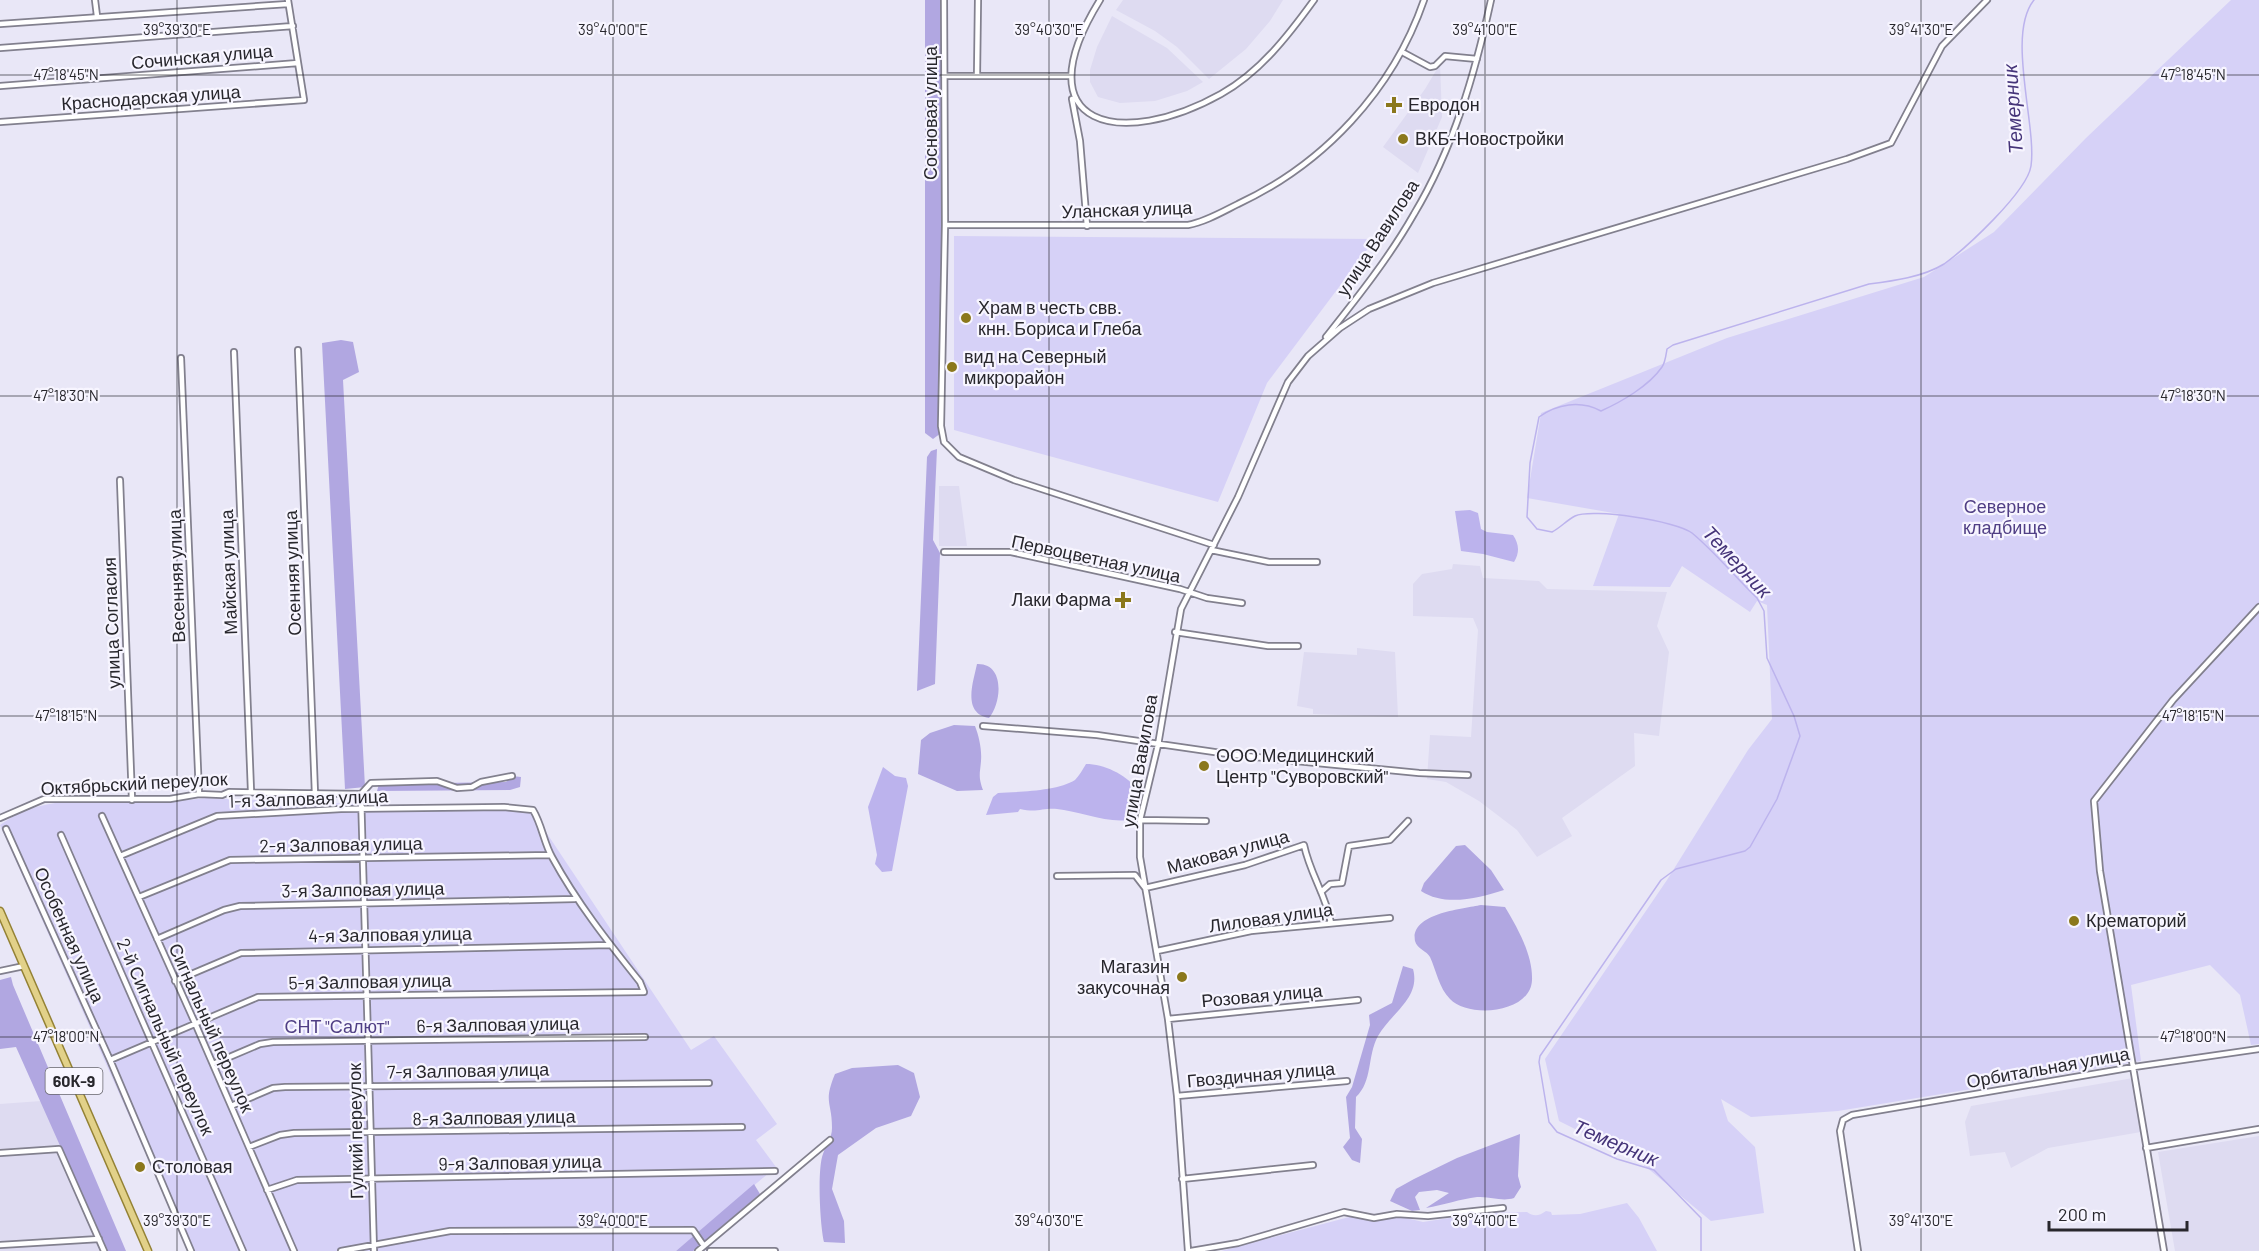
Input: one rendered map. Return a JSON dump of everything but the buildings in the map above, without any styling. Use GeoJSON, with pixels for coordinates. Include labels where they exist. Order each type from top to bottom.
{"type":"FeatureCollection","features":[{"type":"Feature","properties":{"kind":"main road","name":"60К-9"},"geometry":{"type":"LineString","coordinates":[[0,911],[148,1251]]}},
{"type":"Feature","properties":{"kind":"street"},"geometry":{"type":"LineString","coordinates":[[95,0],[97,16]]}},
{"type":"Feature","properties":{"kind":"street","name":"Сосновая улица"},"geometry":{"type":"LineString","coordinates":[[944,0],[945,225],[941,426],[947,446],[959,457],[1014,480],[1150,522],[1212,547]]}},
{"type":"Feature","properties":{"kind":"street"},"geometry":{"type":"LineString","coordinates":[[977,76],[978,0]]}},
{"type":"Feature","properties":{"kind":"street"},"geometry":{"type":"LineString","coordinates":[[1087,226],[1080,141],[1070,76],[1078,39],[1100,0]]}},
{"type":"Feature","properties":{"kind":"street"},"geometry":{"type":"LineString","coordinates":[[1071,90],[1083,111],[1107,120],[1158,121],[1184,112],[1223,93],[1255,70],[1290,33],[1314,0]]}},
{"type":"Feature","properties":{"kind":"street","name":"Уланская улица"},"geometry":{"type":"LineString","coordinates":[[945,225],[1188,225],[1273,188],[1337,137],[1386,79],[1404,53],[1424,0]]}},
{"type":"Feature","properties":{"kind":"street","name":"улица Вавилова"},"geometry":{"type":"LineString","coordinates":[[1319,346],[1414,214],[1454,130],[1477,59],[1491,0]]}},
{"type":"Feature","properties":{"kind":"street","name":"улица Вавилова"},"geometry":{"type":"LineString","coordinates":[[1189,1251],[1177,1096],[1168,1019],[1140,857],[1140,820],[1158,745],[1180,609],[1238,497],[1288,382],[1308,356],[1319,346],[1369,309],[1433,283],[1891,143],[1942,46],[1987,0]]}},
{"type":"Feature","properties":{"kind":"street"},"geometry":{"type":"LineString","coordinates":[[0,24],[288,2],[298,63]]}},
{"type":"Feature","properties":{"kind":"street"},"geometry":{"type":"LineString","coordinates":[[0,48],[293,26]]}},
{"type":"Feature","properties":{"kind":"street"},"geometry":{"type":"LineString","coordinates":[[1404,53],[1430,67],[1435,66],[1445,56],[1477,59]]}},
{"type":"Feature","properties":{"kind":"street","name":"Сочинская улица"},"geometry":{"type":"LineString","coordinates":[[0,86],[298,63]]}},
{"type":"Feature","properties":{"kind":"street","name":"Краснодарская улица"},"geometry":{"type":"LineString","coordinates":[[0,122],[304,100],[298,63]]}},
{"type":"Feature","properties":{"kind":"street"},"geometry":{"type":"LineString","coordinates":[[944,76],[1070,76]]}},
{"type":"Feature","properties":{"kind":"street","name":"Осенняя улица"},"geometry":{"type":"LineString","coordinates":[[298,350],[315,794]]}},
{"type":"Feature","properties":{"kind":"street","name":"Майская улица"},"geometry":{"type":"LineString","coordinates":[[234,352],[251,791]]}},
{"type":"Feature","properties":{"kind":"street","name":"Весенняя улица"},"geometry":{"type":"LineString","coordinates":[[181,358],[199,794]]}},
{"type":"Feature","properties":{"kind":"street","name":"улица Согласия"},"geometry":{"type":"LineString","coordinates":[[120,480],[132,800]]}},
{"type":"Feature","properties":{"kind":"street"},"geometry":{"type":"LineString","coordinates":[[1212,547],[1269,562],[1317,562]]}},
{"type":"Feature","properties":{"kind":"street","name":"Первоцветная улица"},"geometry":{"type":"LineString","coordinates":[[944,552],[1011,552],[1180,589],[1188,593],[1242,603]]}},
{"type":"Feature","properties":{"kind":"street"},"geometry":{"type":"LineString","coordinates":[[2164,1251],[2100,872],[2094,801],[2173,700],[2259,607]]}},
{"type":"Feature","properties":{"kind":"street"},"geometry":{"type":"LineString","coordinates":[[1175,632],[1268,646],[1298,646]]}},
{"type":"Feature","properties":{"kind":"street"},"geometry":{"type":"LineString","coordinates":[[983,726],[1097,735],[1158,745],[1396,771],[1468,775]]}},
{"type":"Feature","properties":{"kind":"street"},"geometry":{"type":"LineString","coordinates":[[361,794],[371,783],[437,781],[457,788],[472,787],[481,782],[512,776]]}},
{"type":"Feature","properties":{"kind":"street","name":"Октябрьский переулок"},"geometry":{"type":"LineString","coordinates":[[0,818],[44,799],[170,799],[199,794],[251,791],[261,794],[361,794]]}},
{"type":"Feature","properties":{"kind":"street","name":"Гулкий переулок"},"geometry":{"type":"LineString","coordinates":[[361,794],[372,1244],[374,1251]]}},
{"type":"Feature","properties":{"kind":"street","name":"1-я Залповая улица"},"geometry":{"type":"LineString","coordinates":[[120,856],[217,816],[362,809],[504,807],[533,810],[550,855]]}},
{"type":"Feature","properties":{"kind":"street","name":"Сигнальный переулок"},"geometry":{"type":"LineString","coordinates":[[102,816],[294,1251]]}},
{"type":"Feature","properties":{"kind":"street"},"geometry":{"type":"LineString","coordinates":[[1140,820],[1206,821]]}},
{"type":"Feature","properties":{"kind":"street"},"geometry":{"type":"LineString","coordinates":[[1321,892],[1330,884],[1342,883],[1349,846],[1390,840],[1408,821]]}},
{"type":"Feature","properties":{"kind":"street","name":"Особенная улица"},"geometry":{"type":"LineString","coordinates":[[6,829],[110,1059],[191,1251]]}},
{"type":"Feature","properties":{"kind":"street","name":"2-й Сигнальный переулок"},"geometry":{"type":"LineString","coordinates":[[61,835],[243,1251]]}},
{"type":"Feature","properties":{"kind":"street","name":"Маковая улица"},"geometry":{"type":"LineString","coordinates":[[1145,888],[1245,865],[1304,845],[1311,874],[1328,908],[1331,923]]}},
{"type":"Feature","properties":{"kind":"street"},"geometry":{"type":"LineString","coordinates":[[550,855],[575,899],[610,945]]}},
{"type":"Feature","properties":{"kind":"street","name":"2-я Залповая улица"},"geometry":{"type":"LineString","coordinates":[[139,897],[230,860],[550,855]]}},
{"type":"Feature","properties":{"kind":"street"},"geometry":{"type":"LineString","coordinates":[[1058,876],[1135,875],[1145,888]]}},
{"type":"Feature","properties":{"kind":"street","name":"3-я Залповая улица"},"geometry":{"type":"LineString","coordinates":[[157,939],[224,910],[240,906],[575,899]]}},
{"type":"Feature","properties":{"kind":"street","name":"Лиловая улица"},"geometry":{"type":"LineString","coordinates":[[1157,951],[1251,931],[1390,918]]}},
{"type":"Feature","properties":{"kind":"street","name":"5-я Залповая улица"},"geometry":{"type":"LineString","coordinates":[[110,1059],[258,998],[367,994],[644,992],[640,982],[610,945]]}},
{"type":"Feature","properties":{"kind":"street","name":"4-я Залповая улица"},"geometry":{"type":"LineString","coordinates":[[175,981],[241,953],[610,945]]}},
{"type":"Feature","properties":{"kind":"street"},"geometry":{"type":"LineString","coordinates":[[0,971],[24,966]]}},
{"type":"Feature","properties":{"kind":"street","name":"Розовая улица"},"geometry":{"type":"LineString","coordinates":[[1168,1019],[1358,1000]]}},
{"type":"Feature","properties":{"kind":"street","name":"6-я Залповая улица"},"geometry":{"type":"LineString","coordinates":[[213,1064],[260,1044],[273,1042],[645,1037]]}},
{"type":"Feature","properties":{"kind":"street","name":"Орбитальная улица"},"geometry":{"type":"LineString","coordinates":[[1858,1251],[1840,1131],[1843,1120],[1852,1115],[2134,1067],[2259,1049]]}},
{"type":"Feature","properties":{"kind":"street","name":"Гвоздичная улица"},"geometry":{"type":"LineString","coordinates":[[1177,1096],[1347,1081]]}},
{"type":"Feature","properties":{"kind":"street","name":"7-я Залповая улица"},"geometry":{"type":"LineString","coordinates":[[231,1106],[273,1088],[709,1083]]}},
{"type":"Feature","properties":{"kind":"street","name":"8-я Залповая улица"},"geometry":{"type":"LineString","coordinates":[[249,1147],[280,1135],[294,1133],[742,1127]]}},
{"type":"Feature","properties":{"kind":"street"},"geometry":{"type":"LineString","coordinates":[[2146,1148],[2259,1129]]}},
{"type":"Feature","properties":{"kind":"street"},"geometry":{"type":"LineString","coordinates":[[698,1251],[830,1140]]}},
{"type":"Feature","properties":{"kind":"street"},"geometry":{"type":"LineString","coordinates":[[0,1154],[59,1149],[104,1251]]}},
{"type":"Feature","properties":{"kind":"street"},"geometry":{"type":"LineString","coordinates":[[1182,1179],[1313,1166]]}},
{"type":"Feature","properties":{"kind":"street","name":"9-я Залповая улица"},"geometry":{"type":"LineString","coordinates":[[267,1190],[288,1181],[650,1176],[775,1171]]}},
{"type":"Feature","properties":{"kind":"street"},"geometry":{"type":"LineString","coordinates":[[1189,1251],[1238,1244],[1344,1212],[1374,1218],[1396,1214],[1428,1216],[1503,1208]]}},
{"type":"Feature","properties":{"kind":"street"},"geometry":{"type":"LineString","coordinates":[[341,1251],[450,1231],[693,1230],[704,1246]]}},
{"type":"Feature","properties":{"kind":"street"},"geometry":{"type":"LineString","coordinates":[[0,1245],[99,1239]]}},
{"type":"Feature","properties":{"kind":"street"},"geometry":{"type":"LineString","coordinates":[[710,1251],[775,1251]]}},
{"type":"Feature","properties":{"kind":"shaded area"},"geometry":{"type":"Polygon","coordinates":[[[925,0],[941,0],[941,433],[933,439],[925,433],[925,0]]]}},
{"type":"Feature","properties":{"kind":"shaded area"},"geometry":{"type":"Polygon","coordinates":[[[1123,0],[1283,0],[1270,21],[1246,49],[1209,79],[1177,47],[1155,31],[1116,10],[1123,0]]]}},
{"type":"Feature","properties":{"kind":"shaded area"},"geometry":{"type":"Polygon","coordinates":[[[1112,16],[1167,48],[1203,82],[1187,91],[1155,101],[1120,103],[1098,97],[1090,82],[1090,70],[1097,47],[1112,16]]]}},
{"type":"Feature","properties":{"kind":"shaded area"},"geometry":{"type":"Polygon","coordinates":[[[1440,64],[1442,117],[1418,173],[1383,147],[1440,64]]]}},
{"type":"Feature","properties":{"kind":"shaded area"},"geometry":{"type":"Polygon","coordinates":[[[341,340],[353,342],[359,372],[343,380],[365,787],[345,789],[322,343],[341,340]]]}},
{"type":"Feature","properties":{"kind":"shaded area"},"geometry":{"type":"Polygon","coordinates":[[[937,449],[933,540],[940,553],[935,684],[917,691],[927,457],[931,451],[937,449]]]}},
{"type":"Feature","properties":{"kind":"shaded area"},"geometry":{"type":"Polygon","coordinates":[[[939,486],[959,486],[967,546],[939,546],[939,486]]]}},
{"type":"Feature","properties":{"kind":"shaded area"},"geometry":{"type":"Polygon","coordinates":[[[1470,510],[1478,513],[1481,529],[1487,532],[1513,535],[1518,548],[1514,562],[1461,551],[1455,511],[1470,510]]]}},
{"type":"Feature","properties":{"kind":"shaded area"},"geometry":{"type":"Polygon","coordinates":[[[1453,564],[1480,566],[1483,578],[1539,581],[1547,589],[1667,592],[1657,626],[1669,652],[1659,736],[1634,733],[1635,766],[1562,818],[1572,836],[1537,857],[1517,830],[1479,801],[1446,782],[1427,779],[1430,735],[1471,737],[1478,630],[1473,618],[1413,616],[1413,584],[1422,574],[1452,569],[1453,564]]]}},
{"type":"Feature","properties":{"kind":"shaded area"},"geometry":{"type":"Polygon","coordinates":[[[1357,648],[1395,652],[1398,717],[1313,714],[1313,709],[1297,706],[1304,652],[1357,655],[1357,648]]]}},
{"type":"Feature","properties":{"kind":"shaded area"},"geometry":{"type":"Polygon","coordinates":[[[977,664],[986,665],[997,676],[997,703],[989,718],[981,715],[972,704],[972,688],[977,664]]]}},
{"type":"Feature","properties":{"kind":"shaded area"},"geometry":{"type":"Polygon","coordinates":[[[954,725],[975,726],[981,748],[980,778],[983,790],[957,791],[918,774],[921,740],[930,733],[954,725]]]}},
{"type":"Feature","properties":{"kind":"shaded area"},"geometry":{"type":"Polygon","coordinates":[[[1086,764],[1114,771],[1137,789],[1132,819],[1105,819],[1057,809],[1031,811],[1020,809],[1018,812],[986,815],[993,797],[998,793],[1059,787],[1075,780],[1086,764]]]}},
{"type":"Feature","properties":{"kind":"shaded area"},"geometry":{"type":"Polygon","coordinates":[[[883,767],[895,776],[906,778],[908,786],[892,871],[882,872],[875,864],[877,855],[868,807],[883,767]]]}},
{"type":"Feature","properties":{"kind":"shaded area"},"geometry":{"type":"Polygon","coordinates":[[[512,776],[521,777],[520,787],[510,790],[377,791],[379,784],[506,782],[512,776]]]}},
{"type":"Feature","properties":{"kind":"shaded area"},"geometry":{"type":"Polygon","coordinates":[[[1465,845],[1491,870],[1504,890],[1462,900],[1441,899],[1421,891],[1424,883],[1456,846],[1465,845]]]}},
{"type":"Feature","properties":{"kind":"shaded area"},"geometry":{"type":"Polygon","coordinates":[[[1481,905],[1505,907],[1523,942],[1532,971],[1529,991],[1521,1000],[1511,1006],[1498,1009],[1471,1009],[1450,999],[1440,984],[1430,957],[1415,941],[1416,932],[1429,918],[1481,905]]]}},
{"type":"Feature","properties":{"kind":"shaded area"},"geometry":{"type":"Polygon","coordinates":[[[1403,966],[1413,969],[1413,988],[1409,997],[1378,1036],[1372,1052],[1368,1076],[1356,1097],[1355,1128],[1362,1139],[1360,1163],[1352,1160],[1343,1147],[1350,1138],[1346,1097],[1352,1087],[1370,1025],[1369,1015],[1392,1003],[1403,966]]]}},
{"type":"Feature","properties":{"kind":"shaded area"},"geometry":{"type":"Polygon","coordinates":[[[11,977],[126,1251],[107,1251],[16,1047],[0,1049],[0,980],[11,977]]]}},
{"type":"Feature","properties":{"kind":"shaded area"},"geometry":{"type":"Polygon","coordinates":[[[898,1065],[914,1073],[920,1097],[911,1116],[876,1128],[838,1155],[832,1189],[844,1221],[845,1243],[824,1242],[820,1211],[820,1172],[823,1154],[832,1132],[829,1091],[835,1074],[852,1068],[898,1065]]]}},
{"type":"Feature","properties":{"kind":"shaded area"},"geometry":{"type":"Polygon","coordinates":[[[2133,1078],[2141,1132],[2048,1148],[2011,1168],[2005,1152],[1970,1156],[1965,1122],[1971,1106],[2133,1078]]]}},
{"type":"Feature","properties":{"kind":"shaded area"},"geometry":{"type":"Polygon","coordinates":[[[41,1101],[107,1251],[0,1251],[0,1104],[41,1101]]]}},
{"type":"Feature","properties":{"kind":"shaded area"},"geometry":{"type":"Polygon","coordinates":[[[1520,1134],[1518,1176],[1521,1187],[1514,1198],[1477,1197],[1426,1208],[1449,1193],[1437,1190],[1419,1192],[1415,1197],[1420,1210],[1412,1211],[1390,1201],[1396,1189],[1414,1179],[1457,1158],[1520,1134]]]}},
{"type":"Feature","properties":{"kind":"shaded area"},"geometry":{"type":"Polygon","coordinates":[[[2259,1136],[2259,1251],[2175,1251],[2158,1152],[2259,1136]]]}},
{"type":"Feature","properties":{"kind":"shaded area"},"geometry":{"type":"Polygon","coordinates":[[[754,1184],[760,1194],[693,1251],[676,1251],[754,1184]]]}},
{"type":"Feature","properties":{"kind":"green space","name":"Северное кладбище"},"geometry":{"type":"Polygon","coordinates":[[[2231,0],[2259,0],[2259,1044],[2251,1045],[2240,995],[2210,965],[2131,985],[2141,1061],[1838,1111],[1751,1117],[1721,1099],[1728,1121],[1755,1147],[1764,1213],[1711,1221],[1639,1161],[1559,1121],[1545,1059],[1667,880],[1748,750],[1772,719],[1767,605],[1757,601],[1750,612],[1682,566],[1670,587],[1593,586],[1619,514],[1527,498],[1541,413],[1727,338],[1924,277],[1994,232],[2086,138],[2231,0]]]}},
{"type":"Feature","properties":{"kind":"green space"},"geometry":{"type":"Polygon","coordinates":[[[954,236],[1375,239],[1267,383],[1218,502],[954,430],[954,236]]]}},
{"type":"Feature","properties":{"kind":"green space","name":"СНТ \"Салют\""},"geometry":{"type":"Polygon","coordinates":[[[206,798],[532,811],[691,1050],[714,1036],[777,1124],[756,1140],[776,1167],[676,1251],[189,1251],[0,825],[29,809],[72,801],[162,801],[206,798]]]}},
{"type":"Feature","properties":{"kind":"green space"},"geometry":{"type":"Polygon","coordinates":[[[1627,1203],[1639,1218],[1657,1251],[1221,1251],[1353,1216],[1368,1220],[1402,1217],[1423,1222],[1482,1213],[1527,1212],[1536,1215],[1546,1211],[1551,1212],[1552,1215],[1580,1214],[1627,1203]]]}},
{"type":"Feature","properties":{"kind":"waterway","name":"Темерник"},"geometry":{"type":"LineString","coordinates":[[1701,1251],[1701,1218],[1654,1170],[1617,1159],[1557,1132],[1549,1122],[1539,1062],[1540,1056],[1661,880],[1676,869],[1745,851],[1750,847],[1777,799],[1800,736],[1794,716],[1767,658],[1764,611],[1757,598],[1692,533],[1683,528],[1653,520],[1598,514],[1575,516],[1552,532],[1537,529],[1527,517],[1530,463],[1539,417],[1561,406],[1585,405],[1601,411],[1617,403],[1634,393],[1656,374],[1664,363],[1667,349],[1673,345],[1869,284],[1917,275],[1936,268],[1954,257],[1994,219],[2019,190],[2031,166],[2032,149],[2022,57],[2026,15],[2034,0]]}},
{"type":"Feature","properties":{"kind":"place","name":"Евродон"},"geometry":{"type":"Point","coordinates":[1394,105]}},
{"type":"Feature","properties":{"kind":"place","name":"ВКБ-Новостройки"},"geometry":{"type":"Point","coordinates":[1403,139]}},
{"type":"Feature","properties":{"kind":"place","name":"Храм в честь свв. кнн. Бориса и Глеба"},"geometry":{"type":"Point","coordinates":[966,318]}},
{"type":"Feature","properties":{"kind":"place","name":"вид на Северный микрорайон"},"geometry":{"type":"Point","coordinates":[952,367]}},
{"type":"Feature","properties":{"kind":"place","name":"Лаки Фарма"},"geometry":{"type":"Point","coordinates":[1123,600]}},
{"type":"Feature","properties":{"kind":"place","name":"ООО Медицинский Центр \"Суворовский\""},"geometry":{"type":"Point","coordinates":[1204,766]}},
{"type":"Feature","properties":{"kind":"place","name":"Крематорий"},"geometry":{"type":"Point","coordinates":[2074,921]}},
{"type":"Feature","properties":{"kind":"place","name":"Магазин закусочная"},"geometry":{"type":"Point","coordinates":[1182,977]}},
{"type":"Feature","properties":{"kind":"place","name":"Столовая"},"geometry":{"type":"Point","coordinates":[140,1167]}}]}
